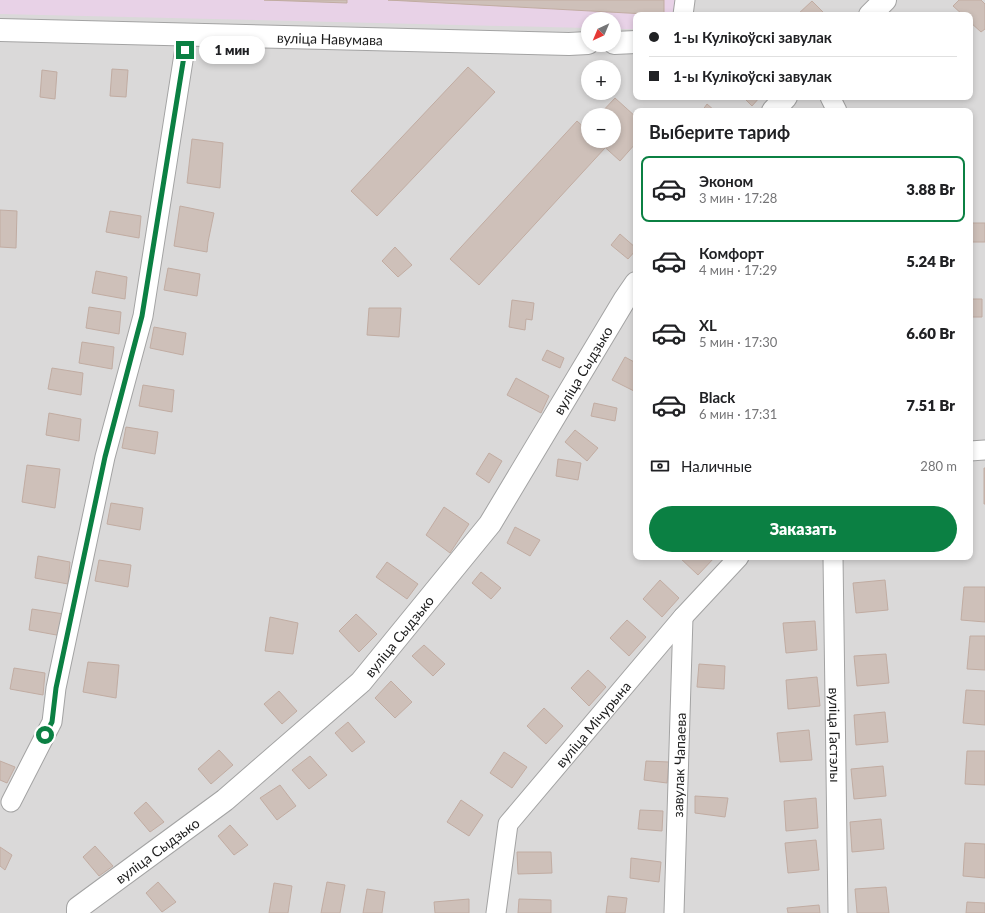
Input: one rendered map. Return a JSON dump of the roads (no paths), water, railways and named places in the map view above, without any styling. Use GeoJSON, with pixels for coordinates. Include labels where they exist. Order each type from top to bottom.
{"type":"FeatureCollection","features":[{"type":"Feature","properties":{"kind":"street"},"geometry":{"type":"LineString","coordinates":[[684,12],[685,0]]}},
{"type":"Feature","properties":{"kind":"street"},"geometry":{"type":"LineString","coordinates":[[873,12],[885,0]]}},
{"type":"Feature","properties":{"kind":"street","name":"вуліца Навумава"},"geometry":{"type":"LineString","coordinates":[[0,30],[581,43]]}},
{"type":"Feature","properties":{"kind":"street"},"geometry":{"type":"LineString","coordinates":[[11,802],[52,722],[56,688],[105,457],[142,316],[187,35]]}},
{"type":"Feature","properties":{"kind":"street"},"geometry":{"type":"LineString","coordinates":[[621,43],[633,42]]}},
{"type":"Feature","properties":{"kind":"street"},"geometry":{"type":"LineString","coordinates":[[776,108],[783,100]]}},
{"type":"Feature","properties":{"kind":"street","name":"вуліца Сыдзько"},"geometry":{"type":"LineString","coordinates":[[77,911],[225,800],[360,682],[490,524],[633,288]]}},
{"type":"Feature","properties":{"kind":"street"},"geometry":{"type":"LineString","coordinates":[[973,451],[985,450]]}},
{"type":"Feature","properties":{"kind":"street","name":"вуліца Мічурына"},"geometry":{"type":"LineString","coordinates":[[496,913],[508,824],[683,618],[736,560]]}},
{"type":"Feature","properties":{"kind":"street","name":"вуліца Гастэлы"},"geometry":{"type":"LineString","coordinates":[[833,560],[838,913]]}},
{"type":"Feature","properties":{"kind":"street","name":"завулак Чапаева"},"geometry":{"type":"LineString","coordinates":[[674,913],[683,618]]}}]}
